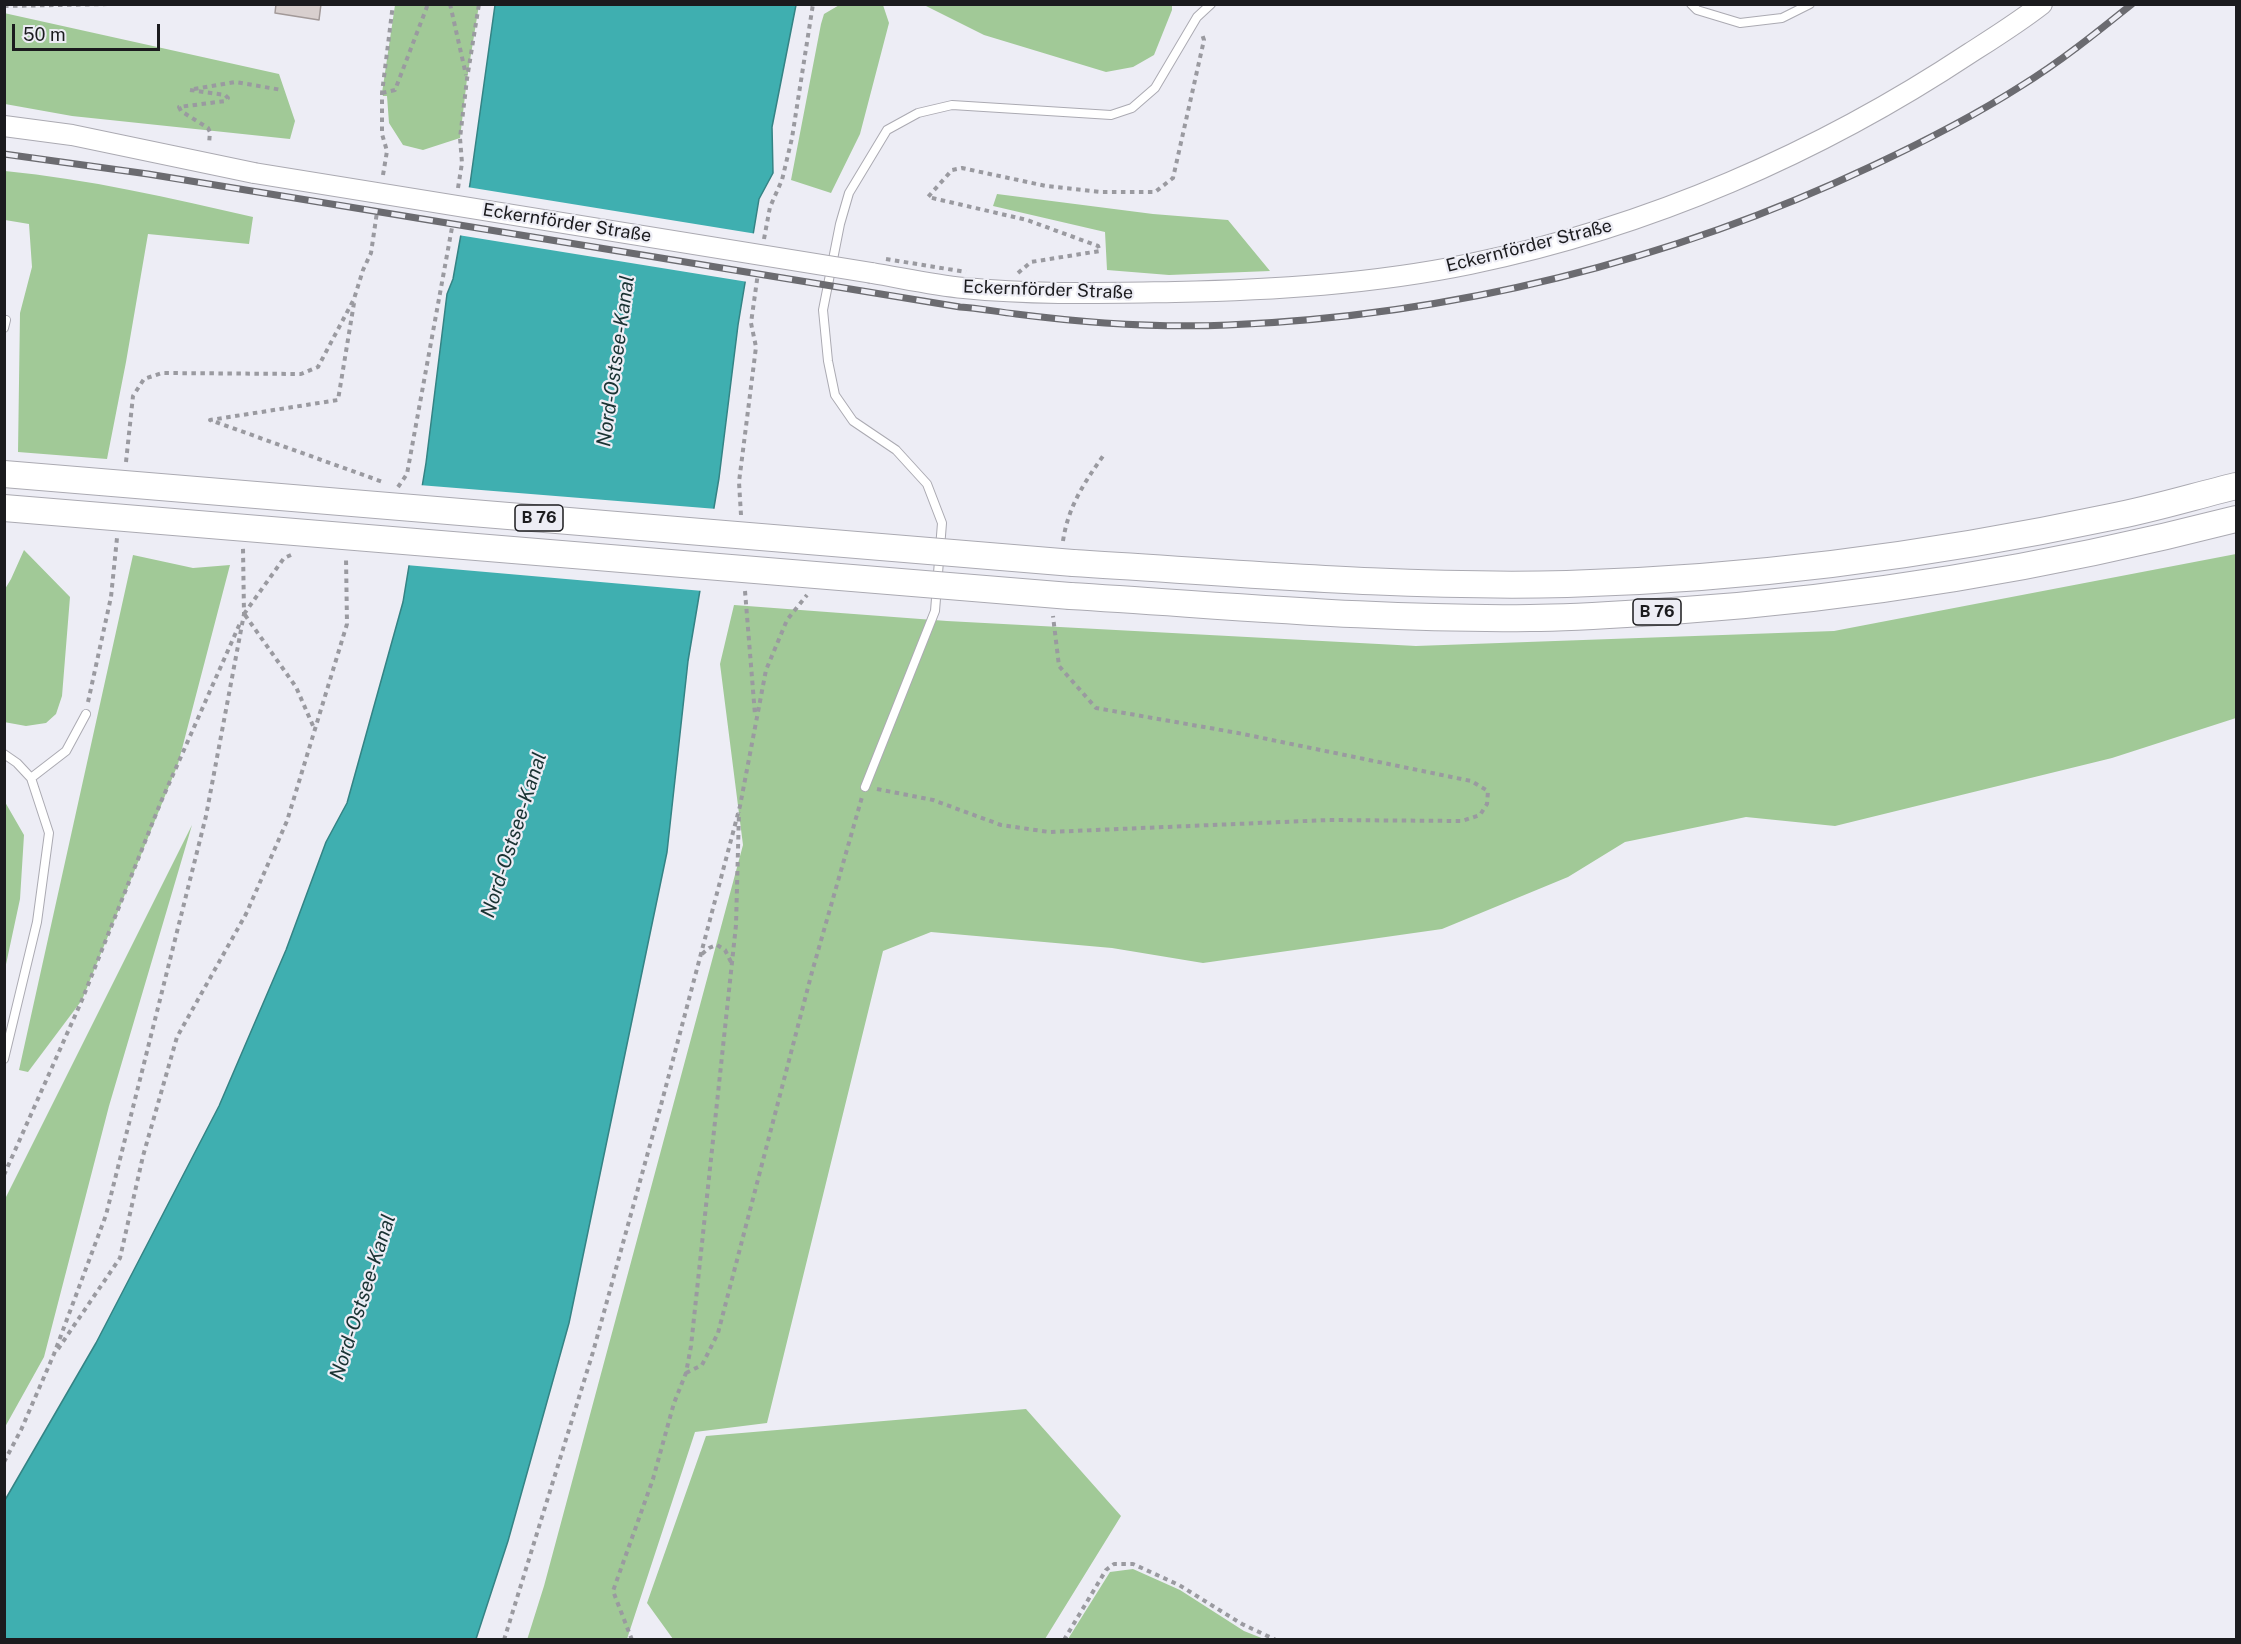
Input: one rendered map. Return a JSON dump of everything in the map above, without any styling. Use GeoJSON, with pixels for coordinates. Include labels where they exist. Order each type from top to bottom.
{"type":"FeatureCollection","features":[{"type":"Feature","properties":{"kind":"highway","name":"B 76"},"geometry":{"type":"LineString","coordinates":[[4,474],[1068,553],[1418,584],[1567,584],[1645,581],[1745,573],[1946,548],[2114,517],[2236,486]]}},
{"type":"Feature","properties":{"kind":"highway","name":"B 76"},"geometry":{"type":"LineString","coordinates":[[4,508],[1062,602],[1420,617],[1532,618],[1677,610],[1821,598],[1942,582],[2137,545],[2236,519]]}},
{"type":"Feature","properties":{"kind":"street","name":"Eckernförder Straße"},"geometry":{"type":"LineString","coordinates":[[4,126],[72,135],[254,173],[963,288],[1134,293],[1255,290],[1317,286],[1470,264],[1570,239],[1661,209],[1802,150],[1935,76],[2042,4]]}},
{"type":"Feature","properties":{"kind":"lane"},"geometry":{"type":"LineString","coordinates":[[866,787],[935,610],[942,523],[927,484],[896,450],[852,421],[835,395],[828,361],[823,310],[840,224],[849,193],[887,130],[918,113],[952,105],[1111,115],[1132,108],[1155,88],[1197,17],[1211,4]]}},
{"type":"Feature","properties":{"kind":"lane"},"geometry":{"type":"LineString","coordinates":[[1691,4],[1697,10],[1740,23],[1782,18],[1810,4]]}},
{"type":"Feature","properties":{"kind":"lane"},"geometry":{"type":"LineString","coordinates":[[31,778],[66,751],[86,714]]}},
{"type":"Feature","properties":{"kind":"lane"},"geometry":{"type":"LineString","coordinates":[[4,754],[17,763],[31,778],[49,833],[37,922],[4,1059]]}},
{"type":"Feature","properties":{"kind":"path"},"geometry":{"type":"LineString","coordinates":[[4,6],[110,4]]}},
{"type":"Feature","properties":{"kind":"path"},"geometry":{"type":"LineString","coordinates":[[382,185],[387,152],[382,134],[382,93],[393,4]]}},
{"type":"Feature","properties":{"kind":"path"},"geometry":{"type":"LineString","coordinates":[[382,93],[395,90],[428,4]]}},
{"type":"Feature","properties":{"kind":"path"},"geometry":{"type":"LineString","coordinates":[[450,4],[467,79]]}},
{"type":"Feature","properties":{"kind":"path"},"geometry":{"type":"LineString","coordinates":[[460,138],[479,4]]}},
{"type":"Feature","properties":{"kind":"path"},"geometry":{"type":"LineString","coordinates":[[764,240],[770,207],[782,180],[792,138],[813,4]]}},
{"type":"Feature","properties":{"kind":"path"},"geometry":{"type":"LineString","coordinates":[[1013,291],[1014,278],[1031,262],[1100,251],[1098,246],[1027,220],[928,197],[952,170],[962,168],[1046,186],[1101,192],[1155,192],[1173,178],[1204,40],[1197,17]]}},
{"type":"Feature","properties":{"kind":"path"},"geometry":{"type":"LineString","coordinates":[[211,150],[208,128],[181,111],[179,107],[225,101],[228,98],[225,95],[190,90],[235,82],[282,90]]}},
{"type":"Feature","properties":{"kind":"path"},"geometry":{"type":"LineString","coordinates":[[378,208],[371,253],[354,299],[338,400],[210,420],[386,483]]}},
{"type":"Feature","properties":{"kind":"path"},"geometry":{"type":"LineString","coordinates":[[741,516],[739,482],[756,346],[751,323],[760,262]]}},
{"type":"Feature","properties":{"kind":"path"},"geometry":{"type":"LineString","coordinates":[[376,487],[398,487],[407,474],[444,273]]}},
{"type":"Feature","properties":{"kind":"path"},"geometry":{"type":"LineString","coordinates":[[318,367],[354,299]]}},
{"type":"Feature","properties":{"kind":"path"},"geometry":{"type":"LineString","coordinates":[[1068,553],[1066,523],[1079,491],[1103,456]]}},
{"type":"Feature","properties":{"kind":"path"},"geometry":{"type":"LineString","coordinates":[[4,1462],[21,1430],[54,1354],[106,1215],[206,816],[244,614],[243,546]]}},
{"type":"Feature","properties":{"kind":"path"},"geometry":{"type":"LineString","coordinates":[[54,1354],[120,1258],[143,1156],[177,1037],[246,914],[287,821],[347,624],[348,563],[345,552]]}},
{"type":"Feature","properties":{"kind":"path"},"geometry":{"type":"LineString","coordinates":[[745,582],[756,722]]}},
{"type":"Feature","properties":{"kind":"path"},"geometry":{"type":"LineString","coordinates":[[504,1640],[593,1352],[702,954],[740,806],[766,670],[786,620],[810,592]]}},
{"type":"Feature","properties":{"kind":"path"},"geometry":{"type":"LineString","coordinates":[[686,1373],[702,1365],[718,1333],[812,972],[866,787],[933,800],[1001,825],[1049,831],[1329,820],[1462,821],[1480,815],[1487,804],[1488,791],[1471,781],[1238,733],[1096,708],[1059,666],[1053,618],[1062,602]]}},
{"type":"Feature","properties":{"kind":"path"},"geometry":{"type":"LineString","coordinates":[[244,614],[296,687],[315,729]]}},
{"type":"Feature","properties":{"kind":"path"},"geometry":{"type":"LineString","coordinates":[[4,1175],[80,1006],[160,804],[244,614]]}},
{"type":"Feature","properties":{"kind":"path"},"geometry":{"type":"LineString","coordinates":[[632,1640],[613,1592],[653,1479],[674,1403],[686,1373],[691,1346],[736,925],[740,806]]}},
{"type":"Feature","properties":{"kind":"path"},"geometry":{"type":"LineString","coordinates":[[702,954],[717,945],[725,950],[731,963]]}},
{"type":"Feature","properties":{"kind":"path"},"geometry":{"type":"LineString","coordinates":[[1064,1640],[1106,1570],[1114,1564],[1133,1564],[1179,1585],[1242,1624],[1276,1640]]}},
{"type":"Feature","properties":{"kind":"green space"},"geometry":{"type":"Polygon","coordinates":[[[841,4],[883,5],[889,23],[860,134],[831,193],[791,180],[821,24],[824,14],[841,4]]]}},
{"type":"Feature","properties":{"kind":"green space"},"geometry":{"type":"Polygon","coordinates":[[[395,5],[479,5],[460,138],[423,150],[403,145],[389,123],[387,96],[383,96],[382,93],[395,5]]]}},
{"type":"Feature","properties":{"kind":"green space"},"geometry":{"type":"Polygon","coordinates":[[[924,5],[1172,5],[1172,10],[1154,55],[1133,67],[1106,72],[984,35],[924,5]]]}},
{"type":"Feature","properties":{"kind":"green space"},"geometry":{"type":"Polygon","coordinates":[[[4,13],[279,74],[295,121],[290,139],[72,116],[5,104],[4,13]]]}},
{"type":"Feature","properties":{"kind":"green space"},"geometry":{"type":"Polygon","coordinates":[[[5,171],[98,184],[253,217],[249,244],[148,234],[107,459],[18,452],[20,313],[32,267],[29,224],[5,220],[5,171]]]}},
{"type":"Feature","properties":{"kind":"green space"},"geometry":{"type":"Polygon","coordinates":[[[997,194],[1153,214],[1228,220],[1270,271],[1169,275],[1107,270],[1105,232],[993,206],[997,194]]]}},
{"type":"Feature","properties":{"kind":"green space"},"geometry":{"type":"Polygon","coordinates":[[[24,550],[70,597],[62,696],[56,714],[46,723],[26,726],[4,722],[5,589],[24,550]]]}},
{"type":"Feature","properties":{"kind":"green space"},"geometry":{"type":"Polygon","coordinates":[[[2236,554],[2236,718],[2112,758],[1835,826],[1746,817],[1625,842],[1568,877],[1442,929],[1203,963],[1112,948],[931,932],[883,951],[767,1423],[695,1432],[627,1639],[527,1640],[544,1586],[743,845],[720,664],[734,605],[947,621],[1416,646],[1834,631],[2236,554]]]}},
{"type":"Feature","properties":{"kind":"green space"},"geometry":{"type":"Polygon","coordinates":[[[133,555],[193,568],[230,565],[178,764],[82,1000],[28,1072],[19,1070],[133,555]]]}},
{"type":"Feature","properties":{"kind":"green space"},"geometry":{"type":"Polygon","coordinates":[[[5,802],[24,835],[20,899],[5,969],[5,802]]]}},
{"type":"Feature","properties":{"kind":"green space"},"geometry":{"type":"Polygon","coordinates":[[[192,825],[109,1106],[44,1357],[5,1427],[5,1199],[192,825]]]}},
{"type":"Feature","properties":{"kind":"green space"},"geometry":{"type":"Polygon","coordinates":[[[1026,1409],[1121,1516],[1045,1639],[673,1639],[647,1603],[706,1436],[1026,1409]]]}},
{"type":"Feature","properties":{"kind":"green space"},"geometry":{"type":"Polygon","coordinates":[[[1133,1569],[1180,1590],[1244,1631],[1264,1639],[1068,1639],[1110,1572],[1133,1569]]]}},
{"type":"Feature","properties":{"kind":"water","name":"Nord-Ostsee-Kanal"},"geometry":{"type":"Polygon","coordinates":[[[495,5],[796,5],[772,127],[773,173],[759,199],[738,325],[719,478],[688,661],[667,852],[569,1323],[508,1541],[476,1639],[5,1640],[5,1500],[96,1343],[219,1106],[286,950],[326,842],[347,803],[403,602],[426,463],[447,294],[453,279],[470,184],[495,5]]]}},
{"type":"Feature","properties":{"kind":"pier"},"geometry":{"type":"Polygon","coordinates":[[[467,187],[757,234],[748,282],[458,235],[467,187]]]}},
{"type":"Feature","properties":{"kind":"pier"},"geometry":{"type":"Polygon","coordinates":[[[419,485],[717,509],[703,591],[406,565],[419,485]]]}},
{"type":"Feature","properties":{"kind":"building"},"geometry":{"type":"Polygon","coordinates":[[[276,4],[321,4],[319,20],[275,13],[276,4]]]}},
{"type":"Feature","properties":{"kind":"railway"},"geometry":{"type":"LineString","coordinates":[[4,154],[148,174],[960,307],[1122,324],[1228,325],[1394,310],[1477,296],[1558,278],[1639,256],[1718,230],[1796,200],[1872,166],[1985,108],[2050,67],[2132,4]]}}]}
